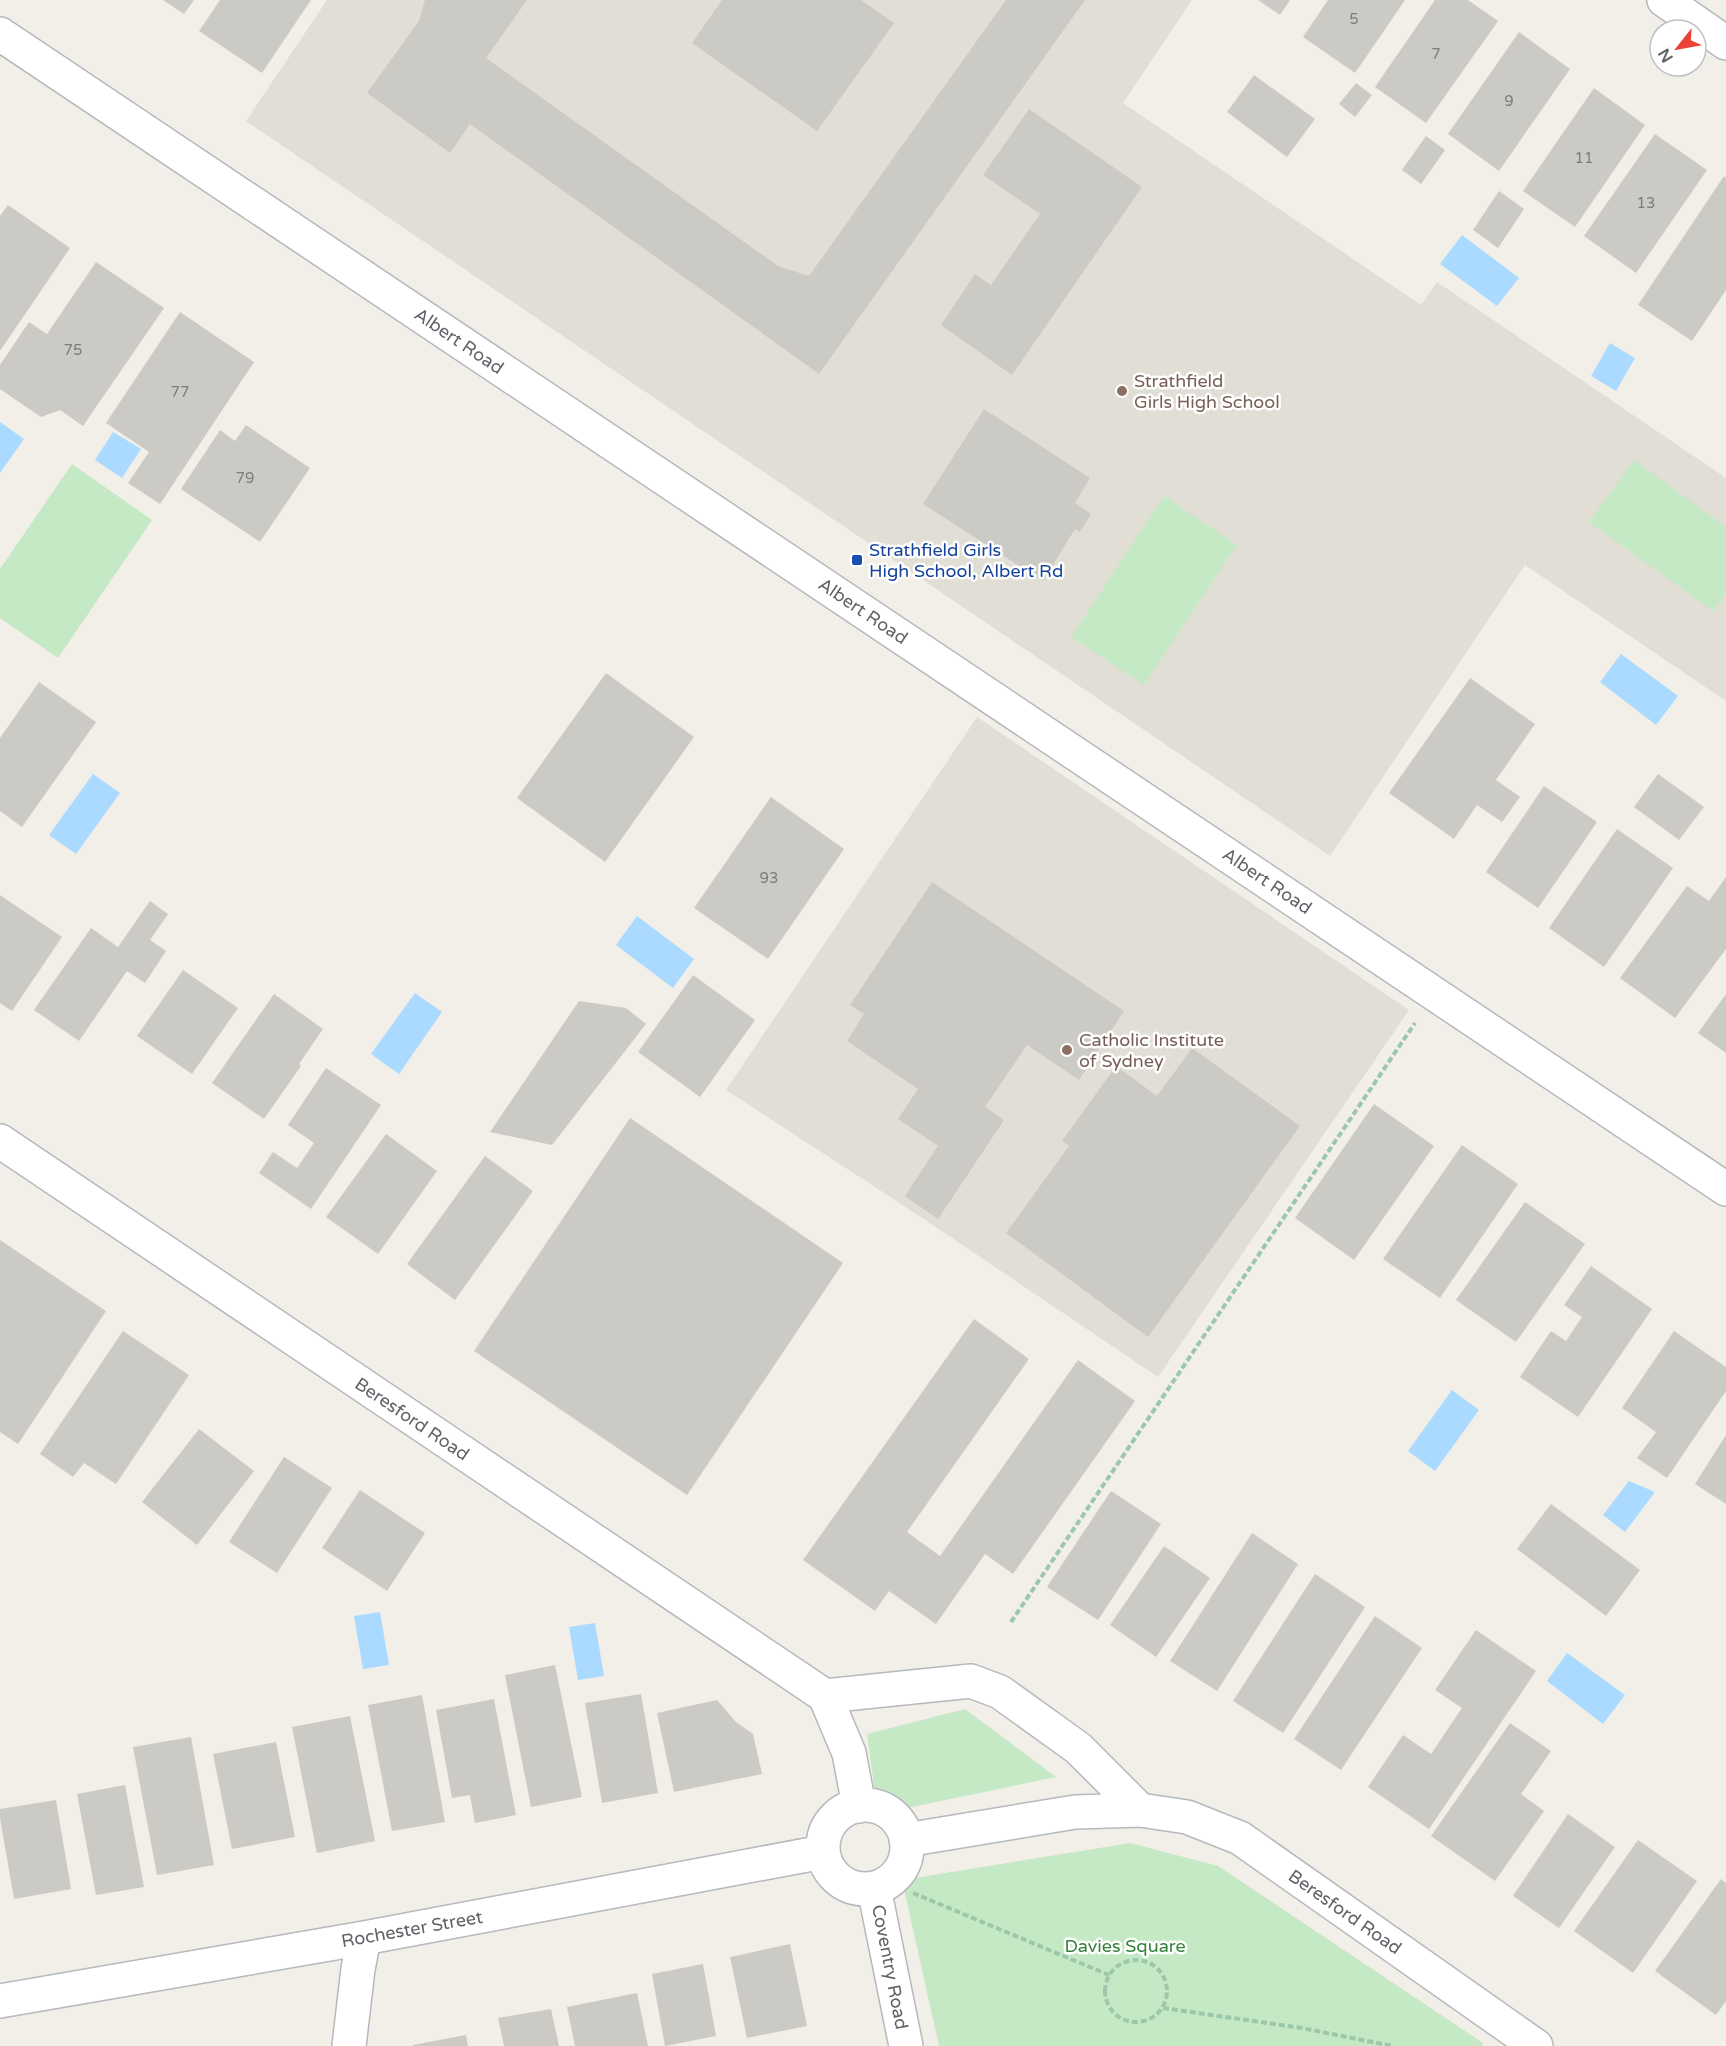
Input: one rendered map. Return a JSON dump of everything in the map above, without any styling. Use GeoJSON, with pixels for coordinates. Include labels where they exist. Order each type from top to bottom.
{"type":"FeatureCollection","features":[{"type":"Feature","properties":{"kind":"street"},"geometry":{"type":"LineString","coordinates":[[1664,0],[1726,43]]}},
{"type":"Feature","properties":{"kind":"street","name":"Albert Road"},"geometry":{"type":"LineString","coordinates":[[0,34],[1726,1189]]}},
{"type":"Feature","properties":{"kind":"street","name":"Beresford Road"},"geometry":{"type":"LineString","coordinates":[[0,1141],[825,1696]]}},
{"type":"Feature","properties":{"kind":"street"},"geometry":{"type":"LineString","coordinates":[[859,1806],[849,1753],[825,1696],[971,1681],[1000,1692],[1078,1748],[1140,1810]]}},
{"type":"Feature","properties":{"kind":"street"},"geometry":{"type":"LineString","coordinates":[[859,1806],[873,1806],[886,1811],[901,1826],[906,1840],[904,1861],[898,1873],[884,1883],[860,1889],[840,1881],[827,1865],[824,1852],[824,1838],[834,1819],[846,1810],[859,1806]]}},
{"type":"Feature","properties":{"kind":"street","name":"Beresford Road"},"geometry":{"type":"LineString","coordinates":[[906,1840],[1075,1812],[1140,1810],[1187,1817],[1240,1838],[1536,2046]]}},
{"type":"Feature","properties":{"kind":"street","name":"Rochester Street"},"geometry":{"type":"LineString","coordinates":[[0,2001],[364,1938],[824,1852]]}},
{"type":"Feature","properties":{"kind":"street","name":"Coventry Road"},"geometry":{"type":"LineString","coordinates":[[884,1883],[906,2046]]}},
{"type":"Feature","properties":{"kind":"street"},"geometry":{"type":"LineString","coordinates":[[349,2046],[364,1938]]}},
{"type":"Feature","properties":{"kind":"path"},"geometry":{"type":"LineString","coordinates":[[1011,1622],[1435,994]]}},
{"type":"Feature","properties":{"kind":"path"},"geometry":{"type":"LineString","coordinates":[[884,1883],[1109,1975]]}},
{"type":"Feature","properties":{"kind":"path"},"geometry":{"type":"LineString","coordinates":[[1141,1960],[1153,1964],[1162,1973],[1167,1984],[1167,1996],[1163,2008],[1154,2017],[1144,2022],[1131,2022],[1120,2018],[1111,2009],[1106,1999],[1105,1987],[1109,1975],[1118,1966],[1129,1961],[1141,1960]]}},
{"type":"Feature","properties":{"kind":"path"},"geometry":{"type":"LineString","coordinates":[[1163,2008],[1302,2028],[1392,2046]]}},
{"type":"Feature","properties":{"kind":"shaded area","name":"Strathfield Girls High School"},"geometry":{"type":"Polygon","coordinates":[[[327,0],[1192,0],[1123,103],[1421,305],[1437,282],[1726,478],[1726,701],[1525,565],[1330,856],[246,121],[327,0]]]}},
{"type":"Feature","properties":{"kind":"shaded area","name":"Catholic Institute of Sydney"},"geometry":{"type":"Polygon","coordinates":[[[977,717],[1409,1010],[1158,1377],[921,1217],[726,1090],[977,717]]]}},
{"type":"Feature","properties":{"kind":"green space"},"geometry":{"type":"Polygon","coordinates":[[[1634,460],[1726,527],[1726,593],[1713,611],[1589,522],[1634,460]]]}},
{"type":"Feature","properties":{"kind":"green space"},"geometry":{"type":"Polygon","coordinates":[[[72,464],[152,520],[58,658],[0,618],[0,569],[72,464]]]}},
{"type":"Feature","properties":{"kind":"green space"},"geometry":{"type":"Polygon","coordinates":[[[1164,496],[1237,545],[1144,685],[1071,637],[1164,496]]]}},
{"type":"Feature","properties":{"kind":"green space"},"geometry":{"type":"Polygon","coordinates":[[[965,1709],[1056,1777],[878,1814],[867,1734],[965,1709]]]}},
{"type":"Feature","properties":{"kind":"green space","name":"Davies Square"},"geometry":{"type":"Polygon","coordinates":[[[1130,1843],[1218,1866],[1483,2043],[1482,2046],[939,2046],[902,1880],[1130,1843]]]}},
{"type":"Feature","properties":{"kind":"water"},"geometry":{"type":"Polygon","coordinates":[[[1462,235],[1519,278],[1497,306],[1440,264],[1462,235]]]}},
{"type":"Feature","properties":{"kind":"water"},"geometry":{"type":"Polygon","coordinates":[[[1610,343],[1635,358],[1616,391],[1591,376],[1610,343]]]}},
{"type":"Feature","properties":{"kind":"water"},"geometry":{"type":"Polygon","coordinates":[[[0,422],[24,439],[0,473],[0,422]]]}},
{"type":"Feature","properties":{"kind":"water"},"geometry":{"type":"Polygon","coordinates":[[[113,432],[141,449],[122,478],[95,460],[113,432]]]}},
{"type":"Feature","properties":{"kind":"water"},"geometry":{"type":"Polygon","coordinates":[[[1621,654],[1678,696],[1656,725],[1600,682],[1621,654]]]}},
{"type":"Feature","properties":{"kind":"water"},"geometry":{"type":"Polygon","coordinates":[[[93,774],[120,793],[76,854],[49,835],[93,774]]]}},
{"type":"Feature","properties":{"kind":"water"},"geometry":{"type":"Polygon","coordinates":[[[637,916],[694,959],[673,988],[616,945],[637,916]]]}},
{"type":"Feature","properties":{"kind":"water"},"geometry":{"type":"Polygon","coordinates":[[[415,993],[442,1012],[399,1074],[371,1054],[415,993]]]}},
{"type":"Feature","properties":{"kind":"water"},"geometry":{"type":"Polygon","coordinates":[[[1452,1390],[1479,1410],[1435,1471],[1408,1451],[1452,1390]]]}},
{"type":"Feature","properties":{"kind":"water"},"geometry":{"type":"Polygon","coordinates":[[[1629,1481],[1655,1492],[1625,1532],[1603,1515],[1629,1481]]]}},
{"type":"Feature","properties":{"kind":"water"},"geometry":{"type":"Polygon","coordinates":[[[380,1612],[389,1665],[363,1669],[354,1616],[380,1612]]]}},
{"type":"Feature","properties":{"kind":"water"},"geometry":{"type":"Polygon","coordinates":[[[595,1623],[604,1676],[578,1680],[569,1627],[595,1623]]]}},
{"type":"Feature","properties":{"kind":"water"},"geometry":{"type":"Polygon","coordinates":[[[1567,1653],[1625,1695],[1603,1724],[1547,1681],[1567,1653]]]}},
{"type":"Feature","properties":{"kind":"building"},"geometry":{"type":"Polygon","coordinates":[[[163,0],[194,0],[184,14],[163,0]]]}},
{"type":"Feature","properties":{"kind":"building"},"geometry":{"type":"Polygon","coordinates":[[[220,0],[311,0],[262,73],[199,31],[220,0]]]}},
{"type":"Feature","properties":{"kind":"building"},"geometry":{"type":"Polygon","coordinates":[[[425,0],[527,0],[486,58],[778,266],[809,276],[1006,0],[1085,0],[819,374],[470,124],[450,153],[367,93],[419,21],[425,0]]]}},
{"type":"Feature","properties":{"kind":"building"},"geometry":{"type":"Polygon","coordinates":[[[722,0],[861,0],[894,23],[817,131],[692,43],[722,0]]]}},
{"type":"Feature","properties":{"kind":"building"},"geometry":{"type":"Polygon","coordinates":[[[1258,0],[1290,0],[1280,15],[1258,0]]]}},
{"type":"Feature","properties":{"kind":"building"},"geometry":{"type":"Polygon","coordinates":[[[1328,0],[1405,0],[1355,73],[1303,37],[1328,0]]]}},
{"type":"Feature","properties":{"kind":"building"},"geometry":{"type":"Polygon","coordinates":[[[1435,0],[1468,0],[1498,21],[1426,123],[1375,87],[1435,0]]]}},
{"type":"Feature","properties":{"kind":"building"},"geometry":{"type":"Polygon","coordinates":[[[1519,32],[1570,69],[1499,171],[1448,134],[1519,32]]]}},
{"type":"Feature","properties":{"kind":"building"},"geometry":{"type":"Polygon","coordinates":[[[1254,75],[1315,119],[1287,157],[1227,112],[1254,75]]]}},
{"type":"Feature","properties":{"kind":"building"},"geometry":{"type":"Polygon","coordinates":[[[1356,83],[1372,95],[1355,117],[1339,104],[1356,83]]]}},
{"type":"Feature","properties":{"kind":"building"},"geometry":{"type":"Polygon","coordinates":[[[1594,88],[1645,125],[1575,227],[1523,191],[1594,88]]]}},
{"type":"Feature","properties":{"kind":"building"},"geometry":{"type":"Polygon","coordinates":[[[1029,109],[1142,187],[1012,375],[941,325],[975,274],[991,285],[1040,214],[983,175],[1029,109]]]}},
{"type":"Feature","properties":{"kind":"building"},"geometry":{"type":"Polygon","coordinates":[[[1655,134],[1707,170],[1636,273],[1584,236],[1655,134]]]}},
{"type":"Feature","properties":{"kind":"building"},"geometry":{"type":"Polygon","coordinates":[[[1426,136],[1445,150],[1421,184],[1402,170],[1426,136]]]}},
{"type":"Feature","properties":{"kind":"building"},"geometry":{"type":"Polygon","coordinates":[[[1724,176],[1726,178],[1726,290],[1692,341],[1638,305],[1724,176]]]}},
{"type":"Feature","properties":{"kind":"building"},"geometry":{"type":"Polygon","coordinates":[[[1499,191],[1524,209],[1498,248],[1473,230],[1499,191]]]}},
{"type":"Feature","properties":{"kind":"building"},"geometry":{"type":"Polygon","coordinates":[[[8,205],[70,248],[0,351],[0,216],[8,205]]]}},
{"type":"Feature","properties":{"kind":"building"},"geometry":{"type":"Polygon","coordinates":[[[96,262],[164,308],[83,426],[60,410],[41,417],[0,389],[0,365],[29,322],[47,334],[96,262]]]}},
{"type":"Feature","properties":{"kind":"building"},"geometry":{"type":"Polygon","coordinates":[[[180,312],[254,362],[160,504],[128,483],[149,452],[106,423],[180,312]]]}},
{"type":"Feature","properties":{"kind":"building"},"geometry":{"type":"Polygon","coordinates":[[[984,409],[1090,478],[1075,503],[1091,514],[1080,532],[1075,529],[1043,581],[923,504],[984,409]]]}},
{"type":"Feature","properties":{"kind":"building"},"geometry":{"type":"Polygon","coordinates":[[[246,425],[310,468],[260,542],[181,489],[220,430],[235,441],[246,425]]]}},
{"type":"Feature","properties":{"kind":"building"},"geometry":{"type":"Polygon","coordinates":[[[606,673],[694,737],[605,862],[517,798],[606,673]]]}},
{"type":"Feature","properties":{"kind":"building"},"geometry":{"type":"Polygon","coordinates":[[[1470,678],[1535,724],[1496,780],[1520,797],[1502,822],[1477,805],[1454,839],[1389,793],[1470,678]]]}},
{"type":"Feature","properties":{"kind":"building"},"geometry":{"type":"Polygon","coordinates":[[[39,682],[96,722],[22,827],[0,811],[0,738],[39,682]]]}},
{"type":"Feature","properties":{"kind":"building"},"geometry":{"type":"Polygon","coordinates":[[[1658,774],[1704,807],[1679,840],[1634,807],[1658,774]]]}},
{"type":"Feature","properties":{"kind":"building"},"geometry":{"type":"Polygon","coordinates":[[[1544,786],[1597,822],[1538,908],[1486,872],[1544,786]]]}},
{"type":"Feature","properties":{"kind":"building"},"geometry":{"type":"Polygon","coordinates":[[[771,797],[844,849],[768,959],[694,908],[771,797]]]}},
{"type":"Feature","properties":{"kind":"building"},"geometry":{"type":"Polygon","coordinates":[[[1617,829],[1673,868],[1604,967],[1549,928],[1617,829]]]}},
{"type":"Feature","properties":{"kind":"building"},"geometry":{"type":"Polygon","coordinates":[[[1726,877],[1726,949],[1675,1018],[1620,978],[1687,886],[1709,901],[1726,877]]]}},
{"type":"Feature","properties":{"kind":"building"},"geometry":{"type":"Polygon","coordinates":[[[932,882],[1124,1011],[1079,1080],[1027,1045],[985,1107],[1004,1120],[938,1219],[905,1196],[938,1146],[898,1119],[918,1089],[847,1041],[864,1014],[850,1005],[932,882]]]}},
{"type":"Feature","properties":{"kind":"building"},"geometry":{"type":"Polygon","coordinates":[[[0,895],[62,937],[12,1011],[0,1003],[0,895]]]}},
{"type":"Feature","properties":{"kind":"building"},"geometry":{"type":"Polygon","coordinates":[[[150,901],[168,914],[150,940],[166,951],[145,983],[127,971],[79,1041],[34,1010],[91,928],[118,947],[150,901]]]}},
{"type":"Feature","properties":{"kind":"building"},"geometry":{"type":"Polygon","coordinates":[[[183,970],[238,1008],[192,1074],[137,1036],[183,970]]]}},
{"type":"Feature","properties":{"kind":"building"},"geometry":{"type":"Polygon","coordinates":[[[693,975],[755,1020],[700,1097],[638,1052],[693,975]]]}},
{"type":"Feature","properties":{"kind":"building"},"geometry":{"type":"Polygon","coordinates":[[[274,994],[323,1029],[299,1064],[301,1066],[264,1119],[212,1083],[274,994]]]}},
{"type":"Feature","properties":{"kind":"building"},"geometry":{"type":"Polygon","coordinates":[[[1726,994],[1726,1053],[1698,1033],[1726,994]]]}},
{"type":"Feature","properties":{"kind":"building"},"geometry":{"type":"Polygon","coordinates":[[[579,1001],[626,1008],[646,1024],[552,1145],[490,1132],[579,1001]]]}},
{"type":"Feature","properties":{"kind":"building"},"geometry":{"type":"Polygon","coordinates":[[[1192,1048],[1300,1126],[1148,1337],[1006,1233],[1069,1146],[1062,1141],[1116,1066],[1157,1096],[1192,1048]]]}},
{"type":"Feature","properties":{"kind":"building"},"geometry":{"type":"Polygon","coordinates":[[[326,1068],[381,1105],[311,1209],[259,1173],[273,1152],[297,1168],[314,1143],[288,1125],[326,1068]]]}},
{"type":"Feature","properties":{"kind":"building"},"geometry":{"type":"Polygon","coordinates":[[[1374,1104],[1434,1146],[1354,1260],[1295,1218],[1374,1104]]]}},
{"type":"Feature","properties":{"kind":"building"},"geometry":{"type":"Polygon","coordinates":[[[630,1118],[843,1263],[687,1495],[474,1351],[630,1118]]]}},
{"type":"Feature","properties":{"kind":"building"},"geometry":{"type":"Polygon","coordinates":[[[386,1134],[437,1171],[378,1254],[326,1217],[386,1134]]]}},
{"type":"Feature","properties":{"kind":"building"},"geometry":{"type":"Polygon","coordinates":[[[1462,1145],[1518,1184],[1440,1298],[1383,1259],[1462,1145]]]}},
{"type":"Feature","properties":{"kind":"building"},"geometry":{"type":"Polygon","coordinates":[[[485,1156],[533,1191],[455,1300],[407,1264],[485,1156]]]}},
{"type":"Feature","properties":{"kind":"building"},"geometry":{"type":"Polygon","coordinates":[[[1525,1202],[1585,1244],[1516,1342],[1456,1300],[1525,1202]]]}},
{"type":"Feature","properties":{"kind":"building"},"geometry":{"type":"Polygon","coordinates":[[[0,1240],[106,1311],[18,1444],[0,1432],[0,1240]]]}},
{"type":"Feature","properties":{"kind":"building"},"geometry":{"type":"Polygon","coordinates":[[[1591,1266],[1652,1309],[1578,1417],[1520,1377],[1551,1331],[1566,1341],[1582,1317],[1564,1305],[1591,1266]]]}},
{"type":"Feature","properties":{"kind":"building"},"geometry":{"type":"Polygon","coordinates":[[[974,1319],[1029,1359],[907,1532],[940,1556],[1078,1360],[1135,1401],[1013,1574],[985,1554],[936,1624],[889,1591],[875,1611],[803,1560],[974,1319]]]}},
{"type":"Feature","properties":{"kind":"building"},"geometry":{"type":"Polygon","coordinates":[[[123,1331],[189,1375],[116,1484],[84,1463],[73,1477],[40,1454],[123,1331]]]}},
{"type":"Feature","properties":{"kind":"building"},"geometry":{"type":"Polygon","coordinates":[[[1674,1331],[1726,1367],[1726,1391],[1667,1478],[1637,1458],[1656,1432],[1622,1408],[1674,1331]]]}},
{"type":"Feature","properties":{"kind":"building"},"geometry":{"type":"Polygon","coordinates":[[[199,1429],[254,1471],[197,1545],[142,1502],[199,1429]]]}},
{"type":"Feature","properties":{"kind":"building"},"geometry":{"type":"Polygon","coordinates":[[[1726,1435],[1726,1504],[1695,1484],[1726,1435]]]}},
{"type":"Feature","properties":{"kind":"building"},"geometry":{"type":"Polygon","coordinates":[[[284,1457],[332,1488],[277,1573],[229,1542],[284,1457]]]}},
{"type":"Feature","properties":{"kind":"building"},"geometry":{"type":"Polygon","coordinates":[[[360,1490],[425,1533],[387,1591],[322,1548],[360,1490]]]}},
{"type":"Feature","properties":{"kind":"building"},"geometry":{"type":"Polygon","coordinates":[[[1111,1491],[1161,1524],[1098,1620],[1047,1587],[1111,1491]]]}},
{"type":"Feature","properties":{"kind":"building"},"geometry":{"type":"Polygon","coordinates":[[[1551,1504],[1640,1570],[1606,1616],[1517,1549],[1551,1504]]]}},
{"type":"Feature","properties":{"kind":"building"},"geometry":{"type":"Polygon","coordinates":[[[1252,1533],[1298,1564],[1217,1691],[1170,1661],[1252,1533]]]}},
{"type":"Feature","properties":{"kind":"building"},"geometry":{"type":"Polygon","coordinates":[[[1164,1546],[1210,1578],[1156,1657],[1110,1625],[1164,1546]]]}},
{"type":"Feature","properties":{"kind":"building"},"geometry":{"type":"Polygon","coordinates":[[[1315,1574],[1365,1607],[1283,1733],[1233,1701],[1315,1574]]]}},
{"type":"Feature","properties":{"kind":"building"},"geometry":{"type":"Polygon","coordinates":[[[1375,1616],[1422,1648],[1341,1770],[1294,1739],[1375,1616]]]}},
{"type":"Feature","properties":{"kind":"building"},"geometry":{"type":"Polygon","coordinates":[[[1476,1630],[1536,1671],[1429,1829],[1368,1787],[1403,1735],[1431,1754],[1462,1708],[1435,1690],[1476,1630]]]}},
{"type":"Feature","properties":{"kind":"building"},"geometry":{"type":"Polygon","coordinates":[[[555,1665],[582,1797],[531,1807],[505,1675],[555,1665]]]}},
{"type":"Feature","properties":{"kind":"building"},"geometry":{"type":"Polygon","coordinates":[[[641,1694],[658,1793],[602,1803],[585,1703],[641,1694]]]}},
{"type":"Feature","properties":{"kind":"building"},"geometry":{"type":"Polygon","coordinates":[[[422,1695],[445,1822],[392,1831],[368,1705],[422,1695]]]}},
{"type":"Feature","properties":{"kind":"building"},"geometry":{"type":"Polygon","coordinates":[[[494,1699],[516,1815],[475,1823],[470,1795],[452,1798],[436,1710],[494,1699]]]}},
{"type":"Feature","properties":{"kind":"building"},"geometry":{"type":"Polygon","coordinates":[[[717,1700],[736,1722],[753,1734],[762,1774],[674,1792],[657,1713],[717,1700]]]}},
{"type":"Feature","properties":{"kind":"building"},"geometry":{"type":"Polygon","coordinates":[[[350,1716],[375,1841],[317,1853],[292,1727],[350,1716]]]}},
{"type":"Feature","properties":{"kind":"building"},"geometry":{"type":"Polygon","coordinates":[[[1510,1723],[1551,1751],[1521,1794],[1544,1811],[1495,1881],[1431,1836],[1510,1723]]]}},
{"type":"Feature","properties":{"kind":"building"},"geometry":{"type":"Polygon","coordinates":[[[191,1737],[214,1865],[157,1875],[133,1747],[191,1737]]]}},
{"type":"Feature","properties":{"kind":"building"},"geometry":{"type":"Polygon","coordinates":[[[276,1742],[295,1837],[232,1849],[213,1754],[276,1742]]]}},
{"type":"Feature","properties":{"kind":"building"},"geometry":{"type":"Polygon","coordinates":[[[125,1785],[144,1887],[96,1895],[77,1794],[125,1785]]]}},
{"type":"Feature","properties":{"kind":"building"},"geometry":{"type":"Polygon","coordinates":[[[56,1800],[71,1889],[14,1899],[0,1809],[56,1800]]]}},
{"type":"Feature","properties":{"kind":"building"},"geometry":{"type":"Polygon","coordinates":[[[1568,1814],[1615,1847],[1559,1928],[1513,1896],[1568,1814]]]}},
{"type":"Feature","properties":{"kind":"building"},"geometry":{"type":"Polygon","coordinates":[[[1638,1840],[1697,1881],[1633,1973],[1574,1931],[1638,1840]]]}},
{"type":"Feature","properties":{"kind":"building"},"geometry":{"type":"Polygon","coordinates":[[[1721,1879],[1726,1883],[1726,2001],[1716,2015],[1655,1971],[1721,1879]]]}},
{"type":"Feature","properties":{"kind":"building"},"geometry":{"type":"Polygon","coordinates":[[[790,1944],[807,2026],[747,2038],[730,1957],[790,1944]]]}},
{"type":"Feature","properties":{"kind":"building"},"geometry":{"type":"Polygon","coordinates":[[[703,1964],[716,2036],[665,2046],[652,1974],[703,1964]]]}},
{"type":"Feature","properties":{"kind":"building"},"geometry":{"type":"Polygon","coordinates":[[[637,1993],[648,2046],[575,2046],[567,2007],[637,1993]]]}},
{"type":"Feature","properties":{"kind":"building"},"geometry":{"type":"Polygon","coordinates":[[[551,2009],[559,2046],[504,2046],[498,2018],[551,2009]]]}},
{"type":"Feature","properties":{"kind":"building"},"geometry":{"type":"Polygon","coordinates":[[[466,2035],[468,2046],[413,2046],[413,2045],[466,2035]]]}},
{"type":"Feature","properties":{"kind":"place","name":"Strathfield Girls High School"},"geometry":{"type":"Point","coordinates":[1122,391]}},
{"type":"Feature","properties":{"kind":"place","name":"Strathfield Girls High School, Albert Rd"},"geometry":{"type":"Point","coordinates":[857,560]}},
{"type":"Feature","properties":{"kind":"place","name":"Catholic Institute of Sydney"},"geometry":{"type":"Point","coordinates":[1067,1050]}}]}
